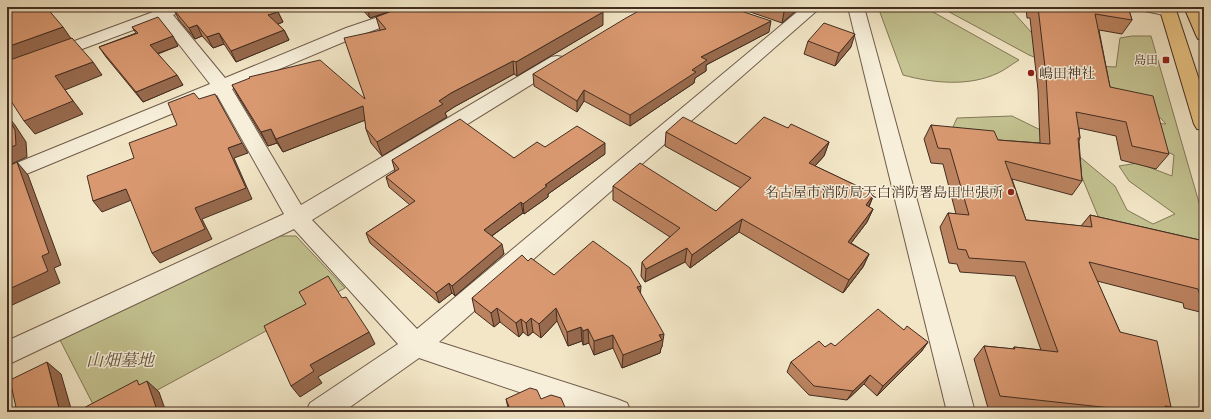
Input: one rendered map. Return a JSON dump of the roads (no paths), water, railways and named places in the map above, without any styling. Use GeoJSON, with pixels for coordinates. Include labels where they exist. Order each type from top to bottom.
{"type":"FeatureCollection","features":[{"type":"Feature","properties":{"kind":"main road"},"geometry":{"type":"LineString","coordinates":[[1192,7],[1204,35]]}},
{"type":"Feature","properties":{"kind":"main road"},"geometry":{"type":"LineString","coordinates":[[1168,9],[1204,124]]}},
{"type":"Feature","properties":{"kind":"street"},"geometry":{"type":"LineString","coordinates":[[7,175],[352,32],[423,7]]}},
{"type":"Feature","properties":{"kind":"street"},"geometry":{"type":"LineString","coordinates":[[320,412],[416,346],[778,28],[813,7]]}},
{"type":"Feature","properties":{"kind":"street"},"geometry":{"type":"LineString","coordinates":[[856,7],[960,412]]}},
{"type":"Feature","properties":{"kind":"street"},"geometry":{"type":"LineString","coordinates":[[1146,7],[1168,9]]}},
{"type":"Feature","properties":{"kind":"street"},"geometry":{"type":"LineString","coordinates":[[7,72],[167,9],[221,85],[297,218],[416,346],[617,412]]}},
{"type":"Feature","properties":{"kind":"street"},"geometry":{"type":"LineString","coordinates":[[7,353],[297,218],[574,52]]}},
{"type":"Feature","properties":{"kind":"place","name":"島田"},"geometry":{"type":"Point","coordinates":[1166,60]}},
{"type":"Feature","properties":{"kind":"place","name":"嶋田神社"},"geometry":{"type":"Point","coordinates":[1031,73]}},
{"type":"Feature","properties":{"kind":"place","name":"名古屋市消防局天白消防署島田出張所"},"geometry":{"type":"Point","coordinates":[1011,192]}},
{"type":"Feature","properties":{"kind":"park label","name":"山畑墓地"},"geometry":{"type":"Point","coordinates":[120,360]}}]}
